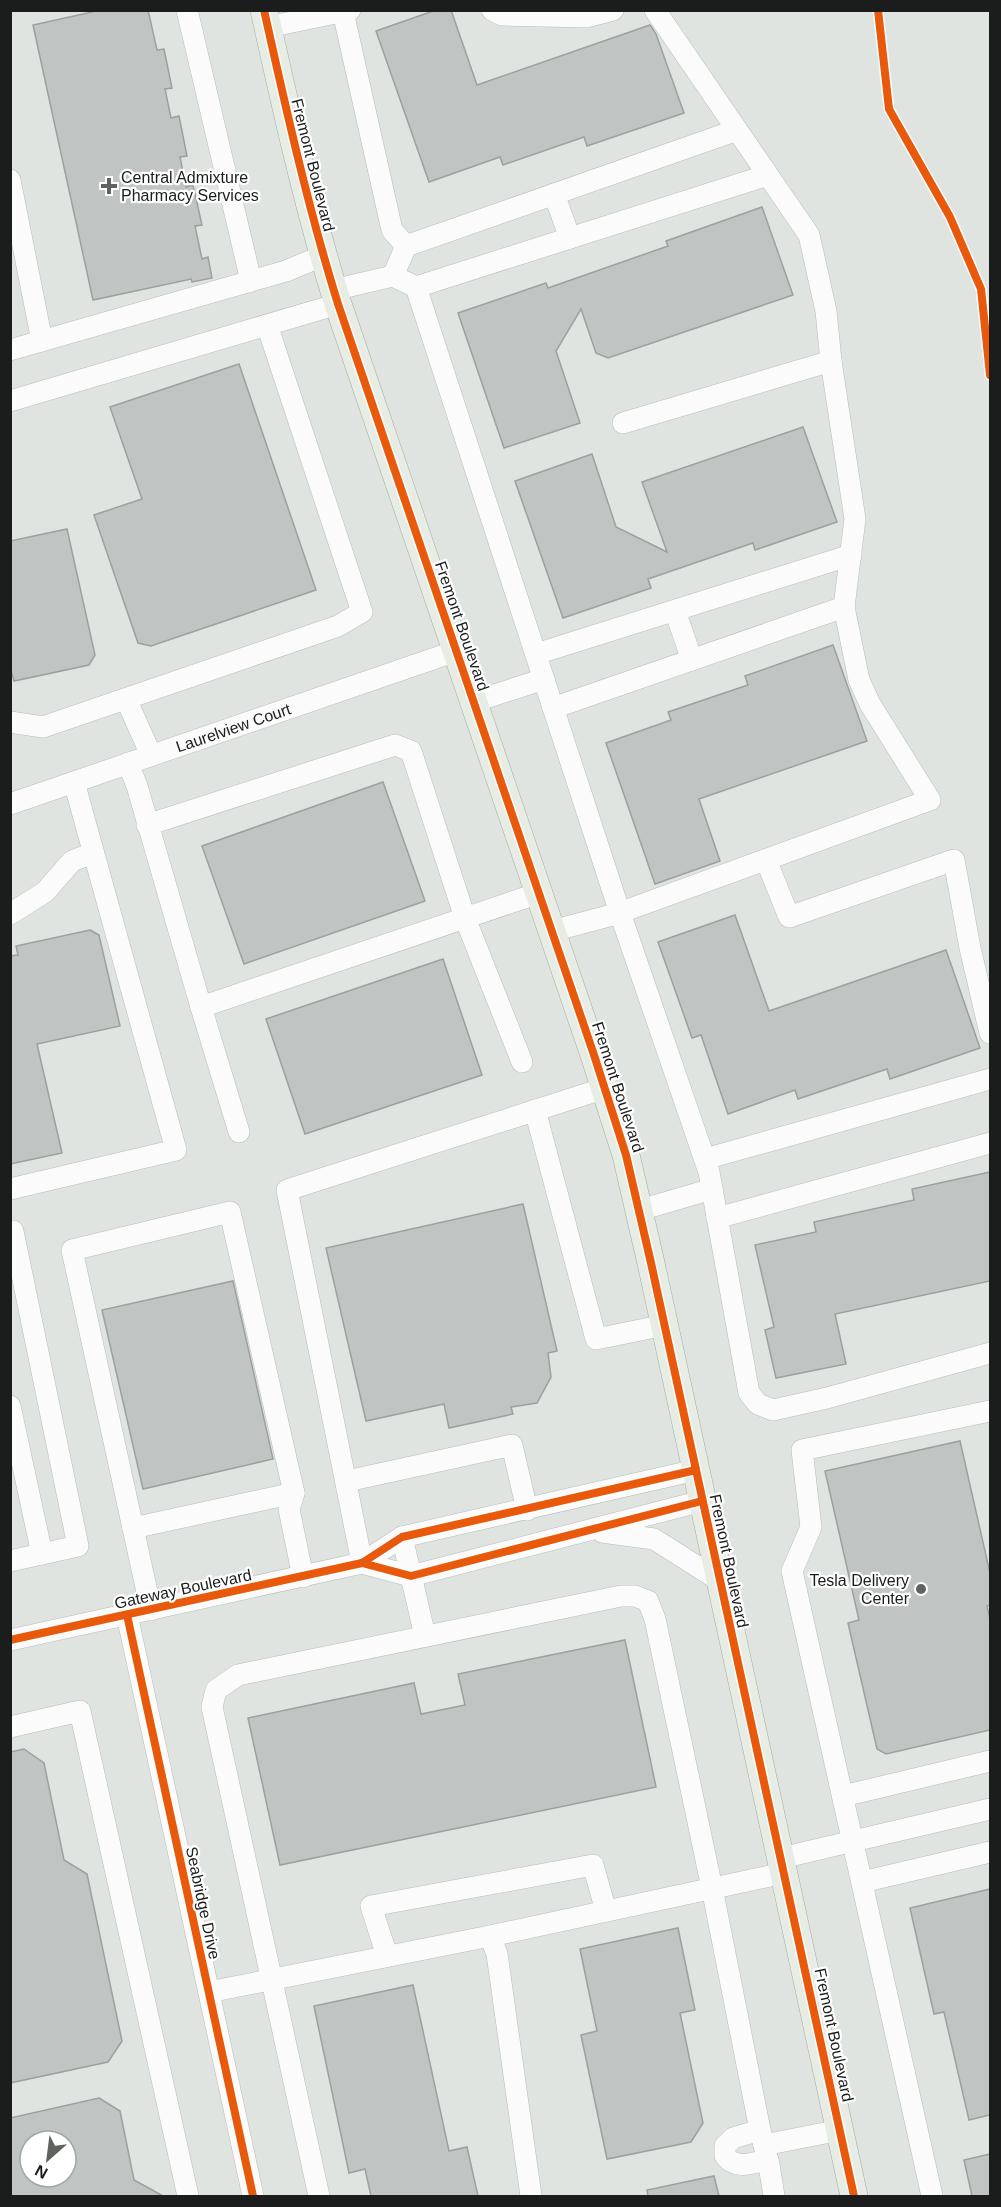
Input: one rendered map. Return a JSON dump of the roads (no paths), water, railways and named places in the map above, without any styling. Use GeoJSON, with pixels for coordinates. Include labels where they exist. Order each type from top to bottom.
{"type":"FeatureCollection","features":[{"type":"Feature","properties":{"kind":"main road","name":"Fremont Boulevard"},"geometry":{"type":"LineString","coordinates":[[266,19],[291,137],[322,256],[626,1155],[854,2196]]}},
{"type":"Feature","properties":{"kind":"street"},"geometry":{"type":"LineString","coordinates":[[187,10],[251,281]]}},
{"type":"Feature","properties":{"kind":"street"},"geometry":{"type":"LineString","coordinates":[[492,10],[502,15],[586,17],[612,10]]}},
{"type":"Feature","properties":{"kind":"street"},"geometry":{"type":"LineString","coordinates":[[552,931],[620,913],[930,800],[870,704],[859,680],[844,607],[855,519],[831,361],[826,311],[809,235],[655,10]]}},
{"type":"Feature","properties":{"kind":"street"},"geometry":{"type":"LineString","coordinates":[[266,19],[346,11],[392,230],[406,246]]}},
{"type":"Feature","properties":{"kind":"street"},"geometry":{"type":"LineString","coordinates":[[393,276],[406,246],[737,130]]}},
{"type":"Feature","properties":{"kind":"street"},"geometry":{"type":"LineString","coordinates":[[10,401],[267,325],[393,276],[416,287],[768,176]]}},
{"type":"Feature","properties":{"kind":"street"},"geometry":{"type":"LineString","coordinates":[[10,180],[42,341]]}},
{"type":"Feature","properties":{"kind":"street"},"geometry":{"type":"LineString","coordinates":[[554,194],[570,238]]}},
{"type":"Feature","properties":{"kind":"street"},"geometry":{"type":"LineString","coordinates":[[10,350],[286,271],[322,256]]}},
{"type":"Feature","properties":{"kind":"street"},"geometry":{"type":"LineString","coordinates":[[416,287],[620,913],[705,1159],[749,1393],[758,1404],[773,1410],[827,1398],[990,1353]]}},
{"type":"Feature","properties":{"kind":"street"},"geometry":{"type":"LineString","coordinates":[[10,722],[43,727],[338,626],[362,612],[267,325]]}},
{"type":"Feature","properties":{"kind":"street"},"geometry":{"type":"LineString","coordinates":[[623,423],[831,361]]}},
{"type":"Feature","properties":{"kind":"street"},"geometry":{"type":"LineString","coordinates":[[536,654],[851,555]]}},
{"type":"Feature","properties":{"kind":"street"},"geometry":{"type":"LineString","coordinates":[[554,708],[844,607]]}},
{"type":"Feature","properties":{"kind":"street"},"geometry":{"type":"LineString","coordinates":[[675,611],[692,660]]}},
{"type":"Feature","properties":{"kind":"street","name":"Laurelview Court"},"geometry":{"type":"LineString","coordinates":[[10,804],[456,651]]}},
{"type":"Feature","properties":{"kind":"street"},"geometry":{"type":"LineString","coordinates":[[473,702],[544,679]]}},
{"type":"Feature","properties":{"kind":"street"},"geometry":{"type":"LineString","coordinates":[[126,699],[151,756]]}},
{"type":"Feature","properties":{"kind":"street"},"geometry":{"type":"LineString","coordinates":[[147,825],[395,745],[411,751],[465,918],[522,1062]]}},
{"type":"Feature","properties":{"kind":"street"},"geometry":{"type":"LineString","coordinates":[[128,763],[137,786],[239,1132]]}},
{"type":"Feature","properties":{"kind":"street"},"geometry":{"type":"LineString","coordinates":[[10,1189],[176,1150],[74,782]]}},
{"type":"Feature","properties":{"kind":"street"},"geometry":{"type":"LineString","coordinates":[[10,914],[45,892],[72,861],[93,853]]}},
{"type":"Feature","properties":{"kind":"street"},"geometry":{"type":"LineString","coordinates":[[766,860],[789,917],[954,860],[970,948],[990,1033]]}},
{"type":"Feature","properties":{"kind":"street"},"geometry":{"type":"LineString","coordinates":[[201,1007],[539,893]]}},
{"type":"Feature","properties":{"kind":"street"},"geometry":{"type":"LineString","coordinates":[[705,1159],[990,1079]]}},
{"type":"Feature","properties":{"kind":"street"},"geometry":{"type":"LineString","coordinates":[[362,1563],[287,1190],[605,1088]]}},
{"type":"Feature","properties":{"kind":"street"},"geometry":{"type":"LineString","coordinates":[[535,1110],[596,1339],[665,1325]]}},
{"type":"Feature","properties":{"kind":"street"},"geometry":{"type":"LineString","coordinates":[[717,1218],[990,1143]]}},
{"type":"Feature","properties":{"kind":"street"},"geometry":{"type":"LineString","coordinates":[[639,1210],[712,1189]]}},
{"type":"Feature","properties":{"kind":"street"},"geometry":{"type":"LineString","coordinates":[[151,1610],[72,1250],[230,1212],[294,1493],[289,1509],[303,1577]]}},
{"type":"Feature","properties":{"kind":"street"},"geometry":{"type":"LineString","coordinates":[[10,1231],[13,1231],[78,1546],[10,1561]]}},
{"type":"Feature","properties":{"kind":"street"},"geometry":{"type":"LineString","coordinates":[[10,1406],[42,1554]]}},
{"type":"Feature","properties":{"kind":"street"},"geometry":{"type":"LineString","coordinates":[[932,2196],[792,1571],[811,1527],[802,1450],[990,1411]]}},
{"type":"Feature","properties":{"kind":"street"},"geometry":{"type":"LineString","coordinates":[[346,1481],[512,1445],[527,1510]]}},
{"type":"Feature","properties":{"kind":"street","name":"Gateway Boulevard"},"geometry":{"type":"LineString","coordinates":[[11,1639],[362,1563],[402,1537],[696,1470]]}},
{"type":"Feature","properties":{"kind":"street"},"geometry":{"type":"LineString","coordinates":[[133,1528],[294,1493]]}},
{"type":"Feature","properties":{"kind":"street","name":"Gateway Boulevard"},"geometry":{"type":"LineString","coordinates":[[362,1563],[411,1576],[702,1501]]}},
{"type":"Feature","properties":{"kind":"street"},"geometry":{"type":"LineString","coordinates":[[586,1531],[654,1539],[720,1581]]}},
{"type":"Feature","properties":{"kind":"street"},"geometry":{"type":"LineString","coordinates":[[402,1537],[425,1636]]}},
{"type":"Feature","properties":{"kind":"street"},"geometry":{"type":"LineString","coordinates":[[319,2196],[212,1707],[216,1690],[238,1675],[607,1598],[635,1596],[648,1601],[655,1619],[774,2196]]}},
{"type":"Feature","properties":{"kind":"street","name":"Seabridge Drive"},"geometry":{"type":"LineString","coordinates":[[127,1615],[253,2196]]}},
{"type":"Feature","properties":{"kind":"street"},"geometry":{"type":"LineString","coordinates":[[10,1727],[80,1711],[188,2196]]}},
{"type":"Feature","properties":{"kind":"street"},"geometry":{"type":"LineString","coordinates":[[843,1796],[990,1761]]}},
{"type":"Feature","properties":{"kind":"street"},"geometry":{"type":"LineString","coordinates":[[209,1992],[490,1936],[712,1888],[853,1841],[990,1809]]}},
{"type":"Feature","properties":{"kind":"street"},"geometry":{"type":"LineString","coordinates":[[862,1882],[990,1852]]}},
{"type":"Feature","properties":{"kind":"street"},"geometry":{"type":"LineString","coordinates":[[387,1956],[371,1906],[593,1864],[606,1911]]}},
{"type":"Feature","properties":{"kind":"street"},"geometry":{"type":"LineString","coordinates":[[490,1936],[497,1954],[531,2196]]}},
{"type":"Feature","properties":{"kind":"street"},"geometry":{"type":"LineString","coordinates":[[764,2145],[840,2130]]}},
{"type":"Feature","properties":{"kind":"place","name":"Central Admixture Pharmacy Services"},"geometry":{"type":"Point","coordinates":[109,186]}},
{"type":"Feature","properties":{"kind":"place","name":"Tesla Delivery Center"},"geometry":{"type":"Point","coordinates":[921,1589]}}]}
